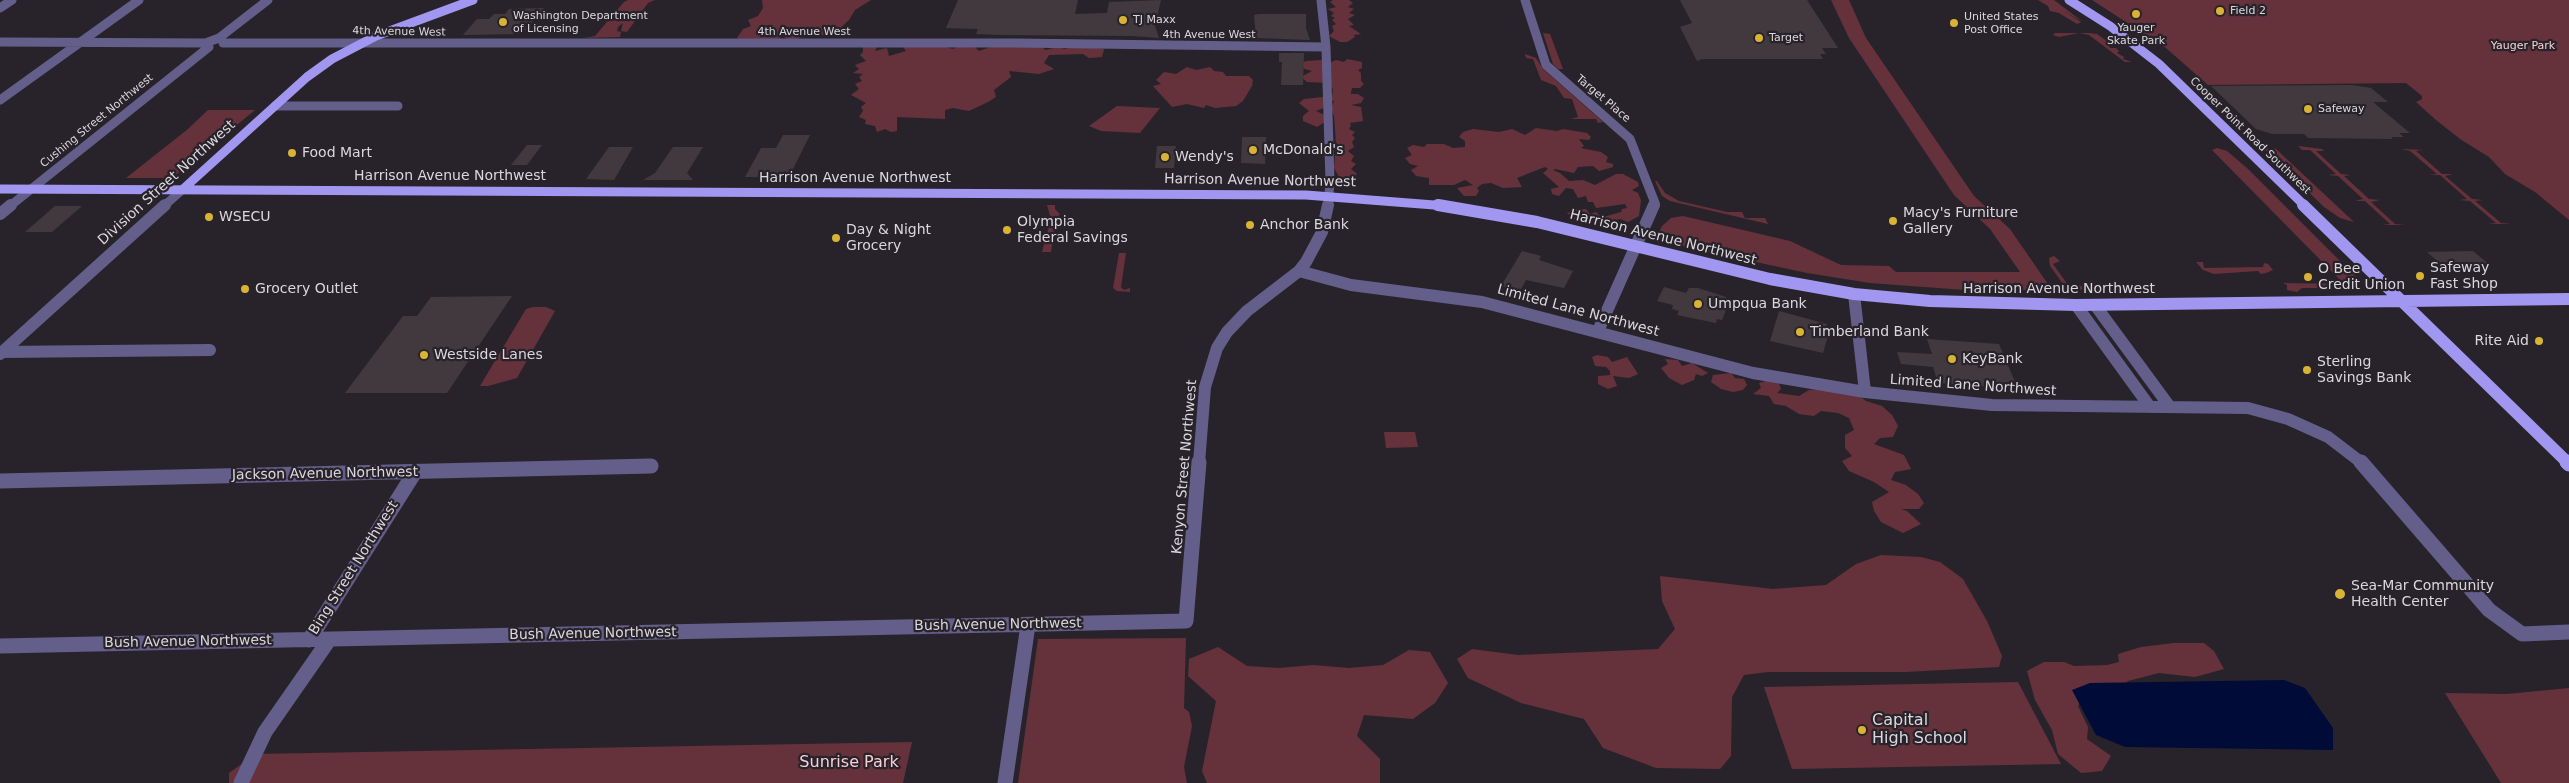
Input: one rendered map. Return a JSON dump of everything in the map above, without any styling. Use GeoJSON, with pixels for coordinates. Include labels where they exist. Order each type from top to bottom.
{"type":"FeatureCollection","features":[{"type":"Feature","properties":{"kind":"main road","name":"Division Street Northwest"},"geometry":{"type":"LineString","coordinates":[[182,190],[275,106],[324,65],[361,43],[474,0]]}},
{"type":"Feature","properties":{"kind":"main road","name":"Cooper Point Road Southwest"},"geometry":{"type":"LineString","coordinates":[[2069,0],[2110,26],[2159,64],[2569,464]]}},
{"type":"Feature","properties":{"kind":"main road","name":"Harrison Avenue Northwest"},"geometry":{"type":"LineString","coordinates":[[0,189],[1328,196],[1425,203],[1473,210],[1537,222],[1764,278],[1854,294],[1957,303],[2095,305],[2569,299]]}},
{"type":"Feature","properties":{"kind":"street"},"geometry":{"type":"LineString","coordinates":[[0,8],[12,0]]}},
{"type":"Feature","properties":{"kind":"street"},"geometry":{"type":"LineString","coordinates":[[0,100],[139,0]]}},
{"type":"Feature","properties":{"kind":"street"},"geometry":{"type":"LineString","coordinates":[[0,42],[207,45],[221,41],[268,0]]}},
{"type":"Feature","properties":{"kind":"street","name":"Kenyon Street Northwest"},"geometry":{"type":"LineString","coordinates":[[1186,621],[1205,387],[1209,368],[1217,348],[1227,332],[1247,311],[1299,271],[1313,251],[1322,232],[1328,196],[1326,47],[1321,0]]}},
{"type":"Feature","properties":{"kind":"street","name":"Target Place"},"geometry":{"type":"LineString","coordinates":[[1525,0],[1546,65],[1630,139],[1656,203],[1598,331]]}},
{"type":"Feature","properties":{"kind":"street","name":"4th Avenue West"},"geometry":{"type":"LineString","coordinates":[[221,41],[281,43],[1015,43],[1326,47]]}},
{"type":"Feature","properties":{"kind":"street","name":"4th Avenue West"},"geometry":{"type":"LineString","coordinates":[[281,43],[334,49],[336,52],[324,65]]}},
{"type":"Feature","properties":{"kind":"street","name":"Cushing Street Northwest"},"geometry":{"type":"LineString","coordinates":[[0,214],[207,45]]}},
{"type":"Feature","properties":{"kind":"street"},"geometry":{"type":"LineString","coordinates":[[275,106],[398,106]]}},
{"type":"Feature","properties":{"kind":"street","name":"Division Street Northwest"},"geometry":{"type":"LineString","coordinates":[[1,353],[182,190]]}},
{"type":"Feature","properties":{"kind":"street","name":"Limited Lane Northwest"},"geometry":{"type":"LineString","coordinates":[[1299,271],[1351,285],[1482,302],[1753,373],[1865,392],[1992,405],[2248,408],[2288,419],[2328,437],[2361,462],[2390,493],[2489,610],[2522,634],[2569,632]]}},
{"type":"Feature","properties":{"kind":"street"},"geometry":{"type":"LineString","coordinates":[[1854,294],[1865,392]]}},
{"type":"Feature","properties":{"kind":"street"},"geometry":{"type":"LineString","coordinates":[[2076,305],[2150,407]]}},
{"type":"Feature","properties":{"kind":"street"},"geometry":{"type":"LineString","coordinates":[[2095,305],[2170,407]]}},
{"type":"Feature","properties":{"kind":"street"},"geometry":{"type":"LineString","coordinates":[[1,353],[22,350],[210,350]]}},
{"type":"Feature","properties":{"kind":"street","name":"Jackson Avenue Northwest"},"geometry":{"type":"LineString","coordinates":[[0,481],[651,466]]}},
{"type":"Feature","properties":{"kind":"street","name":"Bing Street Northwest"},"geometry":{"type":"LineString","coordinates":[[309,640],[415,472]]}},
{"type":"Feature","properties":{"kind":"street","name":"Bush Avenue Northwest"},"geometry":{"type":"LineString","coordinates":[[0,646],[1186,621]]}},
{"type":"Feature","properties":{"kind":"street"},"geometry":{"type":"LineString","coordinates":[[1005,783],[1028,625]]}},
{"type":"Feature","properties":{"kind":"street","name":"Bing Street Northwest"},"geometry":{"type":"LineString","coordinates":[[240,783],[265,732],[329,640]]}},
{"type":"Feature","properties":{"kind":"green space"},"geometry":{"type":"Polygon","coordinates":[[[628,0],[655,0],[648,3],[627,32],[621,31],[623,23],[618,27],[617,31],[621,32],[620,37],[584,38],[595,36],[624,2],[628,0]]]}},
{"type":"Feature","properties":{"kind":"green space"},"geometry":{"type":"Polygon","coordinates":[[[762,0],[871,0],[855,10],[849,20],[833,35],[806,35],[791,41],[784,37],[786,32],[782,33],[780,39],[766,41],[745,41],[737,38],[743,29],[751,26],[748,20],[758,16],[763,8],[762,0]]]}},
{"type":"Feature","properties":{"kind":"green space"},"geometry":{"type":"Polygon","coordinates":[[[1333,0],[1349,0],[1353,3],[1348,7],[1354,9],[1349,13],[1355,15],[1348,19],[1354,25],[1349,26],[1361,34],[1354,35],[1355,37],[1347,42],[1340,42],[1329,36],[1334,31],[1332,26],[1336,24],[1332,20],[1335,18],[1331,16],[1334,13],[1328,9],[1336,7],[1330,2],[1333,0]]]}},
{"type":"Feature","properties":{"kind":"green space"},"geometry":{"type":"Polygon","coordinates":[[[1831,0],[1849,0],[1866,38],[1974,196],[2010,229],[2052,290],[1965,290],[1870,283],[1807,273],[1695,249],[1666,241],[1662,237],[1659,233],[1662,226],[1671,218],[1683,216],[1790,241],[1841,265],[1889,266],[1896,272],[2020,272],[1990,229],[1954,195],[1849,38],[1831,0]]]}},
{"type":"Feature","properties":{"kind":"green space"},"geometry":{"type":"Polygon","coordinates":[[[2038,0],[2054,0],[2083,22],[2064,11],[2081,22],[2077,24],[2059,13],[2050,11],[2048,6],[2038,0]]]}},
{"type":"Feature","properties":{"kind":"green space","name":"Yauger Park"},"geometry":{"type":"Polygon","coordinates":[[[2092,0],[2569,0],[2569,220],[2535,192],[2505,174],[2489,157],[2460,139],[2436,120],[2416,102],[2422,99],[2422,96],[2406,83],[2208,85],[2166,48],[2092,0]]]}},
{"type":"Feature","properties":{"kind":"green space"},"geometry":{"type":"Polygon","coordinates":[[[1543,33],[1550,34],[1563,69],[1558,69],[1553,64],[1543,33]]]}},
{"type":"Feature","properties":{"kind":"green space"},"geometry":{"type":"Polygon","coordinates":[[[2055,33],[2079,33],[2059,37],[2053,35],[2055,33]]]}},
{"type":"Feature","properties":{"kind":"green space"},"geometry":{"type":"Polygon","coordinates":[[[2079,33],[2097,34],[2111,44],[2108,45],[2110,48],[2116,48],[2119,51],[2117,53],[2124,57],[2123,59],[2132,62],[2125,62],[2089,35],[2079,33]]]}},
{"type":"Feature","properties":{"kind":"green space"},"geometry":{"type":"Polygon","coordinates":[[[878,45],[875,51],[887,48],[889,56],[906,51],[903,47],[939,45],[953,49],[960,45],[973,45],[979,51],[996,45],[1038,45],[1046,50],[1057,47],[1065,49],[1079,45],[1104,49],[1102,57],[1089,58],[1083,54],[1049,55],[1044,63],[1054,69],[1039,74],[1009,71],[1011,77],[994,90],[996,97],[969,111],[953,108],[945,110],[945,119],[897,117],[897,131],[891,132],[885,129],[877,132],[875,126],[865,124],[866,120],[859,117],[863,111],[861,107],[866,103],[851,95],[859,89],[855,84],[862,81],[859,77],[863,74],[853,73],[859,69],[855,65],[866,61],[860,55],[863,52],[863,46],[878,45]]]}},
{"type":"Feature","properties":{"kind":"green space"},"geometry":{"type":"Polygon","coordinates":[[[1525,54],[1536,58],[1543,69],[1603,122],[1598,123],[1596,119],[1571,119],[1578,117],[1572,99],[1564,98],[1556,86],[1541,80],[1533,59],[1526,58],[1525,54]]]}},
{"type":"Feature","properties":{"kind":"green space"},"geometry":{"type":"Polygon","coordinates":[[[1347,59],[1362,62],[1362,68],[1358,70],[1361,73],[1361,81],[1364,84],[1360,88],[1352,88],[1351,94],[1358,94],[1364,98],[1361,103],[1351,105],[1361,107],[1363,121],[1350,123],[1349,129],[1355,132],[1352,135],[1355,138],[1352,142],[1354,147],[1348,151],[1354,156],[1351,161],[1356,164],[1351,169],[1357,174],[1353,178],[1341,180],[1334,168],[1336,144],[1334,116],[1331,108],[1334,101],[1324,100],[1331,105],[1316,111],[1331,118],[1317,127],[1303,121],[1303,116],[1309,111],[1299,103],[1304,99],[1332,96],[1333,90],[1330,83],[1307,82],[1301,77],[1312,71],[1298,67],[1300,63],[1307,61],[1321,60],[1329,63],[1336,60],[1344,62],[1347,59]]]}},
{"type":"Feature","properties":{"kind":"green space"},"geometry":{"type":"Polygon","coordinates":[[[1187,67],[1196,70],[1210,67],[1214,71],[1223,72],[1226,76],[1249,76],[1253,80],[1252,86],[1243,101],[1236,106],[1215,108],[1206,105],[1204,108],[1187,104],[1172,107],[1153,86],[1161,84],[1156,80],[1164,72],[1176,74],[1187,67]]]}},
{"type":"Feature","properties":{"kind":"green space"},"geometry":{"type":"Polygon","coordinates":[[[1117,106],[1160,108],[1140,133],[1101,131],[1089,126],[1117,106]]]}},
{"type":"Feature","properties":{"kind":"green space"},"geometry":{"type":"Polygon","coordinates":[[[208,110],[255,110],[172,178],[126,178],[188,129],[208,110]]]}},
{"type":"Feature","properties":{"kind":"green space"},"geometry":{"type":"Polygon","coordinates":[[[1536,128],[1557,131],[1563,129],[1587,133],[1591,137],[1589,140],[1579,139],[1584,146],[1581,148],[1601,152],[1608,157],[1606,162],[1613,164],[1613,167],[1599,171],[1593,166],[1578,167],[1574,173],[1553,170],[1569,181],[1583,180],[1595,185],[1616,174],[1623,174],[1638,182],[1639,186],[1632,190],[1638,193],[1641,200],[1639,216],[1628,222],[1620,219],[1603,223],[1593,219],[1587,222],[1573,219],[1567,213],[1577,209],[1586,209],[1590,214],[1596,212],[1600,216],[1607,216],[1627,208],[1625,204],[1596,208],[1593,202],[1588,202],[1586,196],[1578,198],[1573,189],[1566,188],[1559,196],[1552,194],[1551,189],[1559,187],[1543,173],[1548,169],[1545,167],[1517,178],[1522,187],[1503,188],[1491,183],[1482,184],[1477,188],[1479,191],[1476,196],[1464,196],[1457,188],[1473,185],[1465,180],[1454,185],[1429,185],[1429,178],[1416,176],[1411,170],[1418,166],[1410,164],[1405,158],[1412,155],[1407,148],[1413,145],[1424,147],[1427,144],[1444,144],[1453,148],[1465,147],[1465,141],[1459,137],[1463,132],[1473,129],[1499,132],[1512,129],[1525,135],[1536,128]]]}},
{"type":"Feature","properties":{"kind":"green space"},"geometry":{"type":"Polygon","coordinates":[[[2298,146],[2322,149],[2324,151],[2316,151],[2341,174],[2351,175],[2344,176],[2369,199],[2380,200],[2371,202],[2395,224],[2405,225],[2382,225],[2390,224],[2365,201],[2355,201],[2363,199],[2338,176],[2328,175],[2336,174],[2310,150],[2302,150],[2298,146]]]}},
{"type":"Feature","properties":{"kind":"green space"},"geometry":{"type":"Polygon","coordinates":[[[2217,148],[2227,151],[2248,169],[2359,280],[2350,280],[2349,288],[2302,288],[2297,292],[2287,290],[2287,285],[2283,283],[2344,284],[2212,150],[2217,148]]]}},
{"type":"Feature","properties":{"kind":"green space"},"geometry":{"type":"Polygon","coordinates":[[[2263,148],[2276,149],[2354,222],[2340,218],[2324,207],[2263,148]]]}},
{"type":"Feature","properties":{"kind":"green space"},"geometry":{"type":"Polygon","coordinates":[[[2401,149],[2423,150],[2416,151],[2442,174],[2453,174],[2445,176],[2472,199],[2483,200],[2475,201],[2501,223],[2511,224],[2488,224],[2496,223],[2470,201],[2459,200],[2467,199],[2440,175],[2429,175],[2437,174],[2410,151],[2401,149]]]}},
{"type":"Feature","properties":{"kind":"green space"},"geometry":{"type":"Polygon","coordinates":[[[1655,181],[1657,181],[1665,193],[1679,201],[1727,212],[1742,212],[1745,218],[1765,218],[1768,224],[1670,201],[1662,196],[1655,181]]]}},
{"type":"Feature","properties":{"kind":"green space"},"geometry":{"type":"Polygon","coordinates":[[[1047,205],[1055,205],[1055,209],[1060,214],[1056,219],[1051,252],[1042,252],[1051,219],[1047,205]]]}},
{"type":"Feature","properties":{"kind":"green space"},"geometry":{"type":"Polygon","coordinates":[[[1119,253],[1126,253],[1121,287],[1124,290],[1130,288],[1130,292],[1117,291],[1113,288],[1119,253]]]}},
{"type":"Feature","properties":{"kind":"green space"},"geometry":{"type":"Polygon","coordinates":[[[2054,256],[2060,261],[2053,264],[2068,285],[2074,283],[2083,287],[2130,287],[2073,290],[2063,284],[2050,266],[2049,258],[2054,256]]]}},
{"type":"Feature","properties":{"kind":"green space"},"geometry":{"type":"Polygon","coordinates":[[[2196,262],[2203,262],[2204,268],[2263,267],[2264,263],[2268,264],[2273,270],[2261,274],[2258,271],[2214,274],[2203,270],[2196,262]]]}},
{"type":"Feature","properties":{"kind":"green space"},"geometry":{"type":"Polygon","coordinates":[[[546,307],[555,311],[517,378],[488,386],[480,386],[526,309],[546,307]]]}},
{"type":"Feature","properties":{"kind":"green space"},"geometry":{"type":"Polygon","coordinates":[[[1597,355],[1608,357],[1612,362],[1627,357],[1638,374],[1629,378],[1613,376],[1617,386],[1608,389],[1598,384],[1598,376],[1610,375],[1610,371],[1606,367],[1595,366],[1592,357],[1597,355]]]}},
{"type":"Feature","properties":{"kind":"green space"},"geometry":{"type":"Polygon","coordinates":[[[1665,359],[1678,360],[1682,366],[1692,363],[1708,373],[1702,376],[1696,374],[1694,380],[1682,385],[1669,378],[1661,368],[1668,364],[1665,359]]]}},
{"type":"Feature","properties":{"kind":"green space"},"geometry":{"type":"Polygon","coordinates":[[[1731,373],[1735,378],[1744,379],[1747,385],[1743,390],[1733,392],[1721,389],[1711,382],[1713,375],[1731,373]]]}},
{"type":"Feature","properties":{"kind":"green space"},"geometry":{"type":"Polygon","coordinates":[[[1770,380],[1779,383],[1781,389],[1777,393],[1799,396],[1809,390],[1835,389],[1856,393],[1866,401],[1882,406],[1892,415],[1898,426],[1893,437],[1880,438],[1874,444],[1904,455],[1911,469],[1895,472],[1891,480],[1906,485],[1918,494],[1924,503],[1919,509],[1901,509],[1907,511],[1921,524],[1903,533],[1881,522],[1874,511],[1872,502],[1889,492],[1874,482],[1849,471],[1842,461],[1852,456],[1845,448],[1845,435],[1854,430],[1849,418],[1838,413],[1821,411],[1814,416],[1799,414],[1786,406],[1774,404],[1769,396],[1753,394],[1761,388],[1759,383],[1770,380]]]}},
{"type":"Feature","properties":{"kind":"green space"},"geometry":{"type":"Polygon","coordinates":[[[1384,432],[1415,432],[1418,447],[1386,448],[1384,432]]]}},
{"type":"Feature","properties":{"kind":"green space"},"geometry":{"type":"Polygon","coordinates":[[[1881,555],[1921,557],[1940,562],[1963,579],[1987,621],[2002,656],[1999,667],[1905,672],[1768,672],[1744,675],[1732,697],[1731,756],[1720,769],[1656,768],[1603,748],[1584,719],[1521,703],[1468,678],[1457,659],[1472,649],[1518,655],[1658,649],[1675,629],[1662,601],[1660,576],[1773,589],[1826,585],[1856,564],[1881,555]]]}},
{"type":"Feature","properties":{"kind":"green space"},"geometry":{"type":"Polygon","coordinates":[[[1186,638],[1184,708],[1189,712],[1192,726],[1184,767],[1187,783],[1018,783],[1038,639],[1186,638]]]}},
{"type":"Feature","properties":{"kind":"green space"},"geometry":{"type":"Polygon","coordinates":[[[2174,643],[2204,643],[2214,651],[2224,669],[2195,677],[2159,673],[2128,681],[2109,694],[2086,692],[2078,706],[2088,727],[2087,739],[2111,756],[2102,771],[2081,773],[2058,754],[2052,730],[2035,700],[2027,671],[2044,662],[2064,662],[2074,666],[2107,665],[2119,662],[2118,654],[2141,647],[2174,643]]]}},
{"type":"Feature","properties":{"kind":"green space"},"geometry":{"type":"Polygon","coordinates":[[[1218,647],[1247,666],[1279,668],[1313,665],[1349,668],[1383,665],[1409,650],[1430,652],[1448,683],[1435,703],[1413,719],[1364,715],[1357,736],[1380,759],[1380,783],[1207,783],[1202,771],[1216,701],[1188,676],[1189,659],[1218,647]]]}},
{"type":"Feature","properties":{"kind":"green space"},"geometry":{"type":"Polygon","coordinates":[[[2018,682],[2061,764],[1792,769],[1764,687],[2018,682]]]}},
{"type":"Feature","properties":{"kind":"green space"},"geometry":{"type":"Polygon","coordinates":[[[2569,688],[2569,783],[2501,783],[2445,693],[2507,694],[2569,688]]]}},
{"type":"Feature","properties":{"kind":"green space","name":"Sunrise Park"},"geometry":{"type":"Polygon","coordinates":[[[912,742],[903,783],[229,783],[229,773],[256,754],[912,742]]]}},
{"type":"Feature","properties":{"kind":"water"},"geometry":{"type":"Polygon","coordinates":[[[2284,680],[2305,688],[2333,728],[2333,750],[2125,747],[2096,735],[2072,690],[2090,683],[2284,680]]]}},
{"type":"Feature","properties":{"kind":"building"},"geometry":{"type":"Polygon","coordinates":[[[958,0],[1078,0],[1075,14],[1107,13],[1109,2],[1161,0],[1155,26],[1159,38],[976,34],[978,29],[946,28],[958,0]]]}},
{"type":"Feature","properties":{"kind":"building","name":"Target"},"geometry":{"type":"Polygon","coordinates":[[[1680,0],[1807,0],[1838,48],[1822,48],[1826,54],[1820,54],[1823,59],[1702,59],[1697,61],[1680,27],[1692,23],[1680,0]]]}},
{"type":"Feature","properties":{"kind":"building","name":"Washington Department of Licensing"},"geometry":{"type":"Polygon","coordinates":[[[544,8],[522,34],[463,35],[477,19],[489,19],[494,14],[505,14],[509,9],[544,8]]]}},
{"type":"Feature","properties":{"kind":"building"},"geometry":{"type":"Polygon","coordinates":[[[1306,14],[1306,28],[1310,40],[1256,38],[1254,15],[1306,14]]]}},
{"type":"Feature","properties":{"kind":"building"},"geometry":{"type":"Polygon","coordinates":[[[1279,53],[1304,53],[1303,85],[1281,85],[1282,62],[1279,62],[1279,53]]]}},
{"type":"Feature","properties":{"kind":"building","name":"Safeway"},"geometry":{"type":"Polygon","coordinates":[[[2352,85],[2371,88],[2388,102],[2373,102],[2410,133],[2399,133],[2404,137],[2391,137],[2393,139],[2308,138],[2304,134],[2272,134],[2256,129],[2211,86],[2352,85]]]}},
{"type":"Feature","properties":{"kind":"building"},"geometry":{"type":"Polygon","coordinates":[[[783,135],[810,135],[789,177],[745,177],[761,148],[776,148],[783,135]]]}},
{"type":"Feature","properties":{"kind":"building","name":"McDonald's"},"geometry":{"type":"Polygon","coordinates":[[[1242,137],[1266,137],[1265,164],[1241,163],[1242,137]]]}},
{"type":"Feature","properties":{"kind":"building"},"geometry":{"type":"Polygon","coordinates":[[[527,145],[542,145],[527,165],[511,165],[527,145]]]}},
{"type":"Feature","properties":{"kind":"building","name":"Wendy's"},"geometry":{"type":"Polygon","coordinates":[[[1157,146],[1176,146],[1174,168],[1155,168],[1157,146]]]}},
{"type":"Feature","properties":{"kind":"building"},"geometry":{"type":"Polygon","coordinates":[[[609,147],[633,147],[614,180],[586,179],[609,147]]]}},
{"type":"Feature","properties":{"kind":"building"},"geometry":{"type":"Polygon","coordinates":[[[673,147],[703,147],[687,173],[693,180],[643,180],[655,173],[673,147]]]}},
{"type":"Feature","properties":{"kind":"building"},"geometry":{"type":"Polygon","coordinates":[[[55,206],[82,206],[52,232],[25,232],[55,206]]]}},
{"type":"Feature","properties":{"kind":"building"},"geometry":{"type":"Polygon","coordinates":[[[1522,251],[1541,256],[1539,260],[1573,271],[1564,288],[1526,280],[1520,291],[1501,286],[1522,251]]]}},
{"type":"Feature","properties":{"kind":"building"},"geometry":{"type":"Polygon","coordinates":[[[2473,251],[2491,266],[2444,267],[2427,252],[2473,251]]]}},
{"type":"Feature","properties":{"kind":"building","name":"Umpqua Bank"},"geometry":{"type":"Polygon","coordinates":[[[1664,287],[1686,293],[1689,288],[1698,288],[1726,297],[1725,301],[1729,302],[1722,320],[1717,319],[1716,323],[1677,315],[1679,311],[1672,309],[1673,305],[1657,301],[1664,287]]]}},
{"type":"Feature","properties":{"kind":"building","name":"Westside Lanes"},"geometry":{"type":"Polygon","coordinates":[[[512,296],[447,393],[345,393],[403,316],[417,316],[431,297],[512,296]]]}},
{"type":"Feature","properties":{"kind":"building","name":"Timberland Bank"},"geometry":{"type":"Polygon","coordinates":[[[1779,311],[1827,324],[1825,331],[1829,332],[1823,353],[1770,341],[1779,311]]]}},
{"type":"Feature","properties":{"kind":"building","name":"KeyBank"},"geometry":{"type":"Polygon","coordinates":[[[1927,339],[1999,344],[2018,389],[1938,383],[1933,367],[1901,364],[1897,352],[1932,354],[1927,339]]]}},
{"type":"Feature","properties":{"kind":"place","name":"Field 2"},"geometry":{"type":"Point","coordinates":[2220,11]}},
{"type":"Feature","properties":{"kind":"place","name":"Yauger Skate Park"},"geometry":{"type":"Point","coordinates":[2136,14]}},
{"type":"Feature","properties":{"kind":"place","name":"TJ Maxx"},"geometry":{"type":"Point","coordinates":[1123,20]}},
{"type":"Feature","properties":{"kind":"place","name":"Washington Department of Licensing"},"geometry":{"type":"Point","coordinates":[503,22]}},
{"type":"Feature","properties":{"kind":"place","name":"United States Post Office"},"geometry":{"type":"Point","coordinates":[1954,23]}},
{"type":"Feature","properties":{"kind":"place","name":"Target"},"geometry":{"type":"Point","coordinates":[1759,38]}},
{"type":"Feature","properties":{"kind":"place","name":"Safeway"},"geometry":{"type":"Point","coordinates":[2308,109]}},
{"type":"Feature","properties":{"kind":"place","name":"McDonald's"},"geometry":{"type":"Point","coordinates":[1253,150]}},
{"type":"Feature","properties":{"kind":"place","name":"Food Mart"},"geometry":{"type":"Point","coordinates":[292,153]}},
{"type":"Feature","properties":{"kind":"place","name":"Wendy's"},"geometry":{"type":"Point","coordinates":[1165,157]}},
{"type":"Feature","properties":{"kind":"place","name":"WSECU"},"geometry":{"type":"Point","coordinates":[209,217]}},
{"type":"Feature","properties":{"kind":"place","name":"Macy's Furniture Gallery"},"geometry":{"type":"Point","coordinates":[1893,221]}},
{"type":"Feature","properties":{"kind":"place","name":"Anchor Bank"},"geometry":{"type":"Point","coordinates":[1250,225]}},
{"type":"Feature","properties":{"kind":"place","name":"Olympia Federal Savings"},"geometry":{"type":"Point","coordinates":[1007,230]}},
{"type":"Feature","properties":{"kind":"place","name":"Day & Night Grocery"},"geometry":{"type":"Point","coordinates":[836,238]}},
{"type":"Feature","properties":{"kind":"place","name":"Safeway Fast Shop"},"geometry":{"type":"Point","coordinates":[2420,276]}},
{"type":"Feature","properties":{"kind":"place","name":"O Bee Credit Union"},"geometry":{"type":"Point","coordinates":[2308,277]}},
{"type":"Feature","properties":{"kind":"place","name":"Grocery Outlet"},"geometry":{"type":"Point","coordinates":[245,289]}},
{"type":"Feature","properties":{"kind":"place","name":"Umpqua Bank"},"geometry":{"type":"Point","coordinates":[1698,304]}},
{"type":"Feature","properties":{"kind":"place","name":"Timberland Bank"},"geometry":{"type":"Point","coordinates":[1800,332]}},
{"type":"Feature","properties":{"kind":"place","name":"Rite Aid"},"geometry":{"type":"Point","coordinates":[2539,341]}},
{"type":"Feature","properties":{"kind":"place","name":"Westside Lanes"},"geometry":{"type":"Point","coordinates":[424,355]}},
{"type":"Feature","properties":{"kind":"place","name":"KeyBank"},"geometry":{"type":"Point","coordinates":[1952,359]}},
{"type":"Feature","properties":{"kind":"place","name":"Sterling Savings Bank"},"geometry":{"type":"Point","coordinates":[2307,370]}},
{"type":"Feature","properties":{"kind":"place","name":"Sea-Mar Community Health Center"},"geometry":{"type":"Point","coordinates":[2340,594]}},
{"type":"Feature","properties":{"kind":"place","name":"Capital High School"},"geometry":{"type":"Point","coordinates":[1862,730]}}]}
